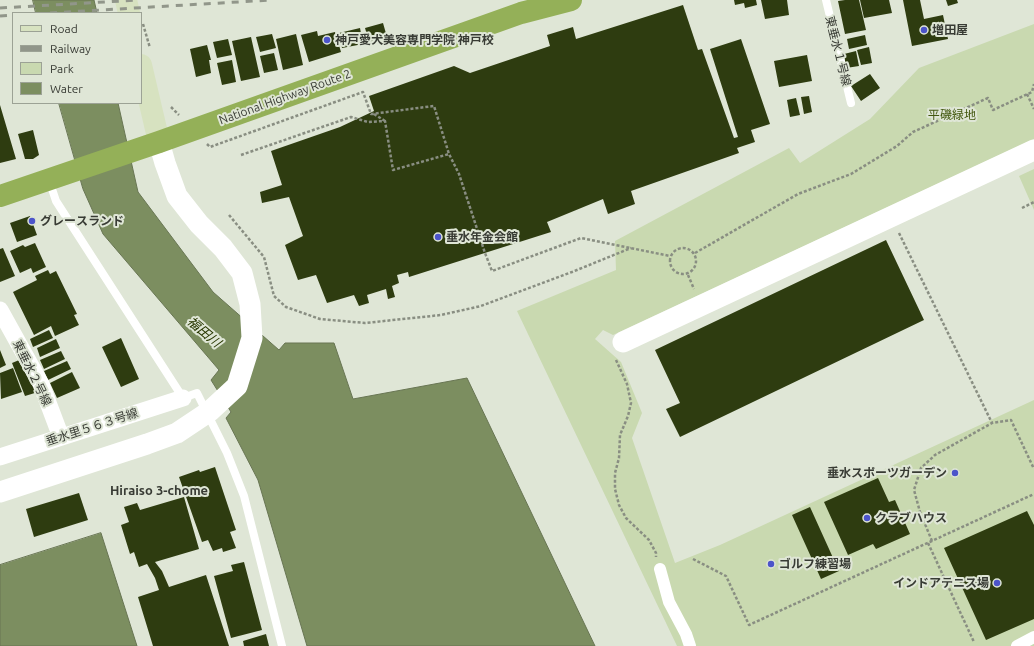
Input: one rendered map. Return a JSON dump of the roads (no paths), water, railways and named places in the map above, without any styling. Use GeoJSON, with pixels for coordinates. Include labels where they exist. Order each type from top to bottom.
{"type":"FeatureCollection","features":[{"type":"Feature","properties":{"kind":"highway","name":"National Highway Route 2"},"geometry":{"type":"LineString","coordinates":[[0,196],[159,142],[521,13],[571,0]]}},
{"type":"Feature","properties":{"kind":"main road"},"geometry":{"type":"LineString","coordinates":[[126,0],[129,12]]}},
{"type":"Feature","properties":{"kind":"main road"},"geometry":{"type":"LineString","coordinates":[[142,68],[159,142]]}},
{"type":"Feature","properties":{"kind":"street"},"geometry":{"type":"LineString","coordinates":[[0,492],[177,433],[210,412],[237,386],[252,338],[250,304],[242,273],[223,248],[199,224],[177,196],[159,142]]}},
{"type":"Feature","properties":{"kind":"street"},"geometry":{"type":"LineString","coordinates":[[618,349],[1034,150]]}},
{"type":"Feature","properties":{"kind":"street","name":"東垂水２号線"},"geometry":{"type":"LineString","coordinates":[[0,310],[41,384],[61,437]]}},
{"type":"Feature","properties":{"kind":"street","name":"垂水里５６３号線"},"geometry":{"type":"LineString","coordinates":[[0,457],[183,398]]}},
{"type":"Feature","properties":{"kind":"street"},"geometry":{"type":"LineString","coordinates":[[660,569],[669,602],[686,634],[690,646]]}},
{"type":"Feature","properties":{"kind":"street"},"geometry":{"type":"LineString","coordinates":[[1017,646],[1034,638]]}},
{"type":"Feature","properties":{"kind":"lane","name":"東垂水１号線"},"geometry":{"type":"LineString","coordinates":[[826,0],[851,103]]}},
{"type":"Feature","properties":{"kind":"lane"},"geometry":{"type":"LineString","coordinates":[[55,177],[56,201],[183,398],[197,393],[227,453],[244,496],[282,646]]}},
{"type":"Feature","properties":{"kind":"water"},"geometry":{"type":"Polygon","coordinates":[[[33,0],[94,0],[97,12],[36,12],[33,0]]]}},
{"type":"Feature","properties":{"kind":"water","name":"福田川"},"geometry":{"type":"Polygon","coordinates":[[[59,104],[118,104],[138,192],[213,292],[279,350],[285,343],[334,343],[353,399],[467,378],[595,646],[307,646],[258,480],[226,418],[231,412],[211,380],[219,370],[103,234],[83,189],[59,104]]]}},
{"type":"Feature","properties":{"kind":"water"},"geometry":{"type":"Polygon","coordinates":[[[101,533],[137,646],[0,646],[0,565],[101,533]]]}},
{"type":"Feature","properties":{"kind":"railway"},"geometry":{"type":"LineString","coordinates":[[0,8],[139,0]]}},
{"type":"Feature","properties":{"kind":"railway"},"geometry":{"type":"LineString","coordinates":[[67,12],[271,0]]}},
{"type":"Feature","properties":{"kind":"railway"},"geometry":{"type":"LineString","coordinates":[[0,16],[12,15]]}},
{"type":"Feature","properties":{"kind":"place","name":"増田屋"},"geometry":{"type":"Point","coordinates":[924,30]}},
{"type":"Feature","properties":{"kind":"place","name":"神戸愛犬美容専門学院 神戸校"},"geometry":{"type":"Point","coordinates":[327,40]}},
{"type":"Feature","properties":{"kind":"place","name":"グレースランド"},"geometry":{"type":"Point","coordinates":[32,221]}},
{"type":"Feature","properties":{"kind":"place","name":"垂水年金会館"},"geometry":{"type":"Point","coordinates":[438,237]}},
{"type":"Feature","properties":{"kind":"place","name":"垂水スポーツガーデン"},"geometry":{"type":"Point","coordinates":[955,473]}},
{"type":"Feature","properties":{"kind":"place","name":"クラブハウス"},"geometry":{"type":"Point","coordinates":[867,518]}},
{"type":"Feature","properties":{"kind":"place","name":"ゴルフ練習場"},"geometry":{"type":"Point","coordinates":[771,564]}},
{"type":"Feature","properties":{"kind":"place","name":"インドアテニス場"},"geometry":{"type":"Point","coordinates":[997,583]}},
{"type":"Feature","properties":{"kind":"district","name":"Hiraiso 3-chome"},"geometry":{"type":"Point","coordinates":[159,491]}},
{"type":"Feature","properties":{"kind":"park label","name":"平磯緑地"},"geometry":{"type":"Point","coordinates":[952,115]}}]}
